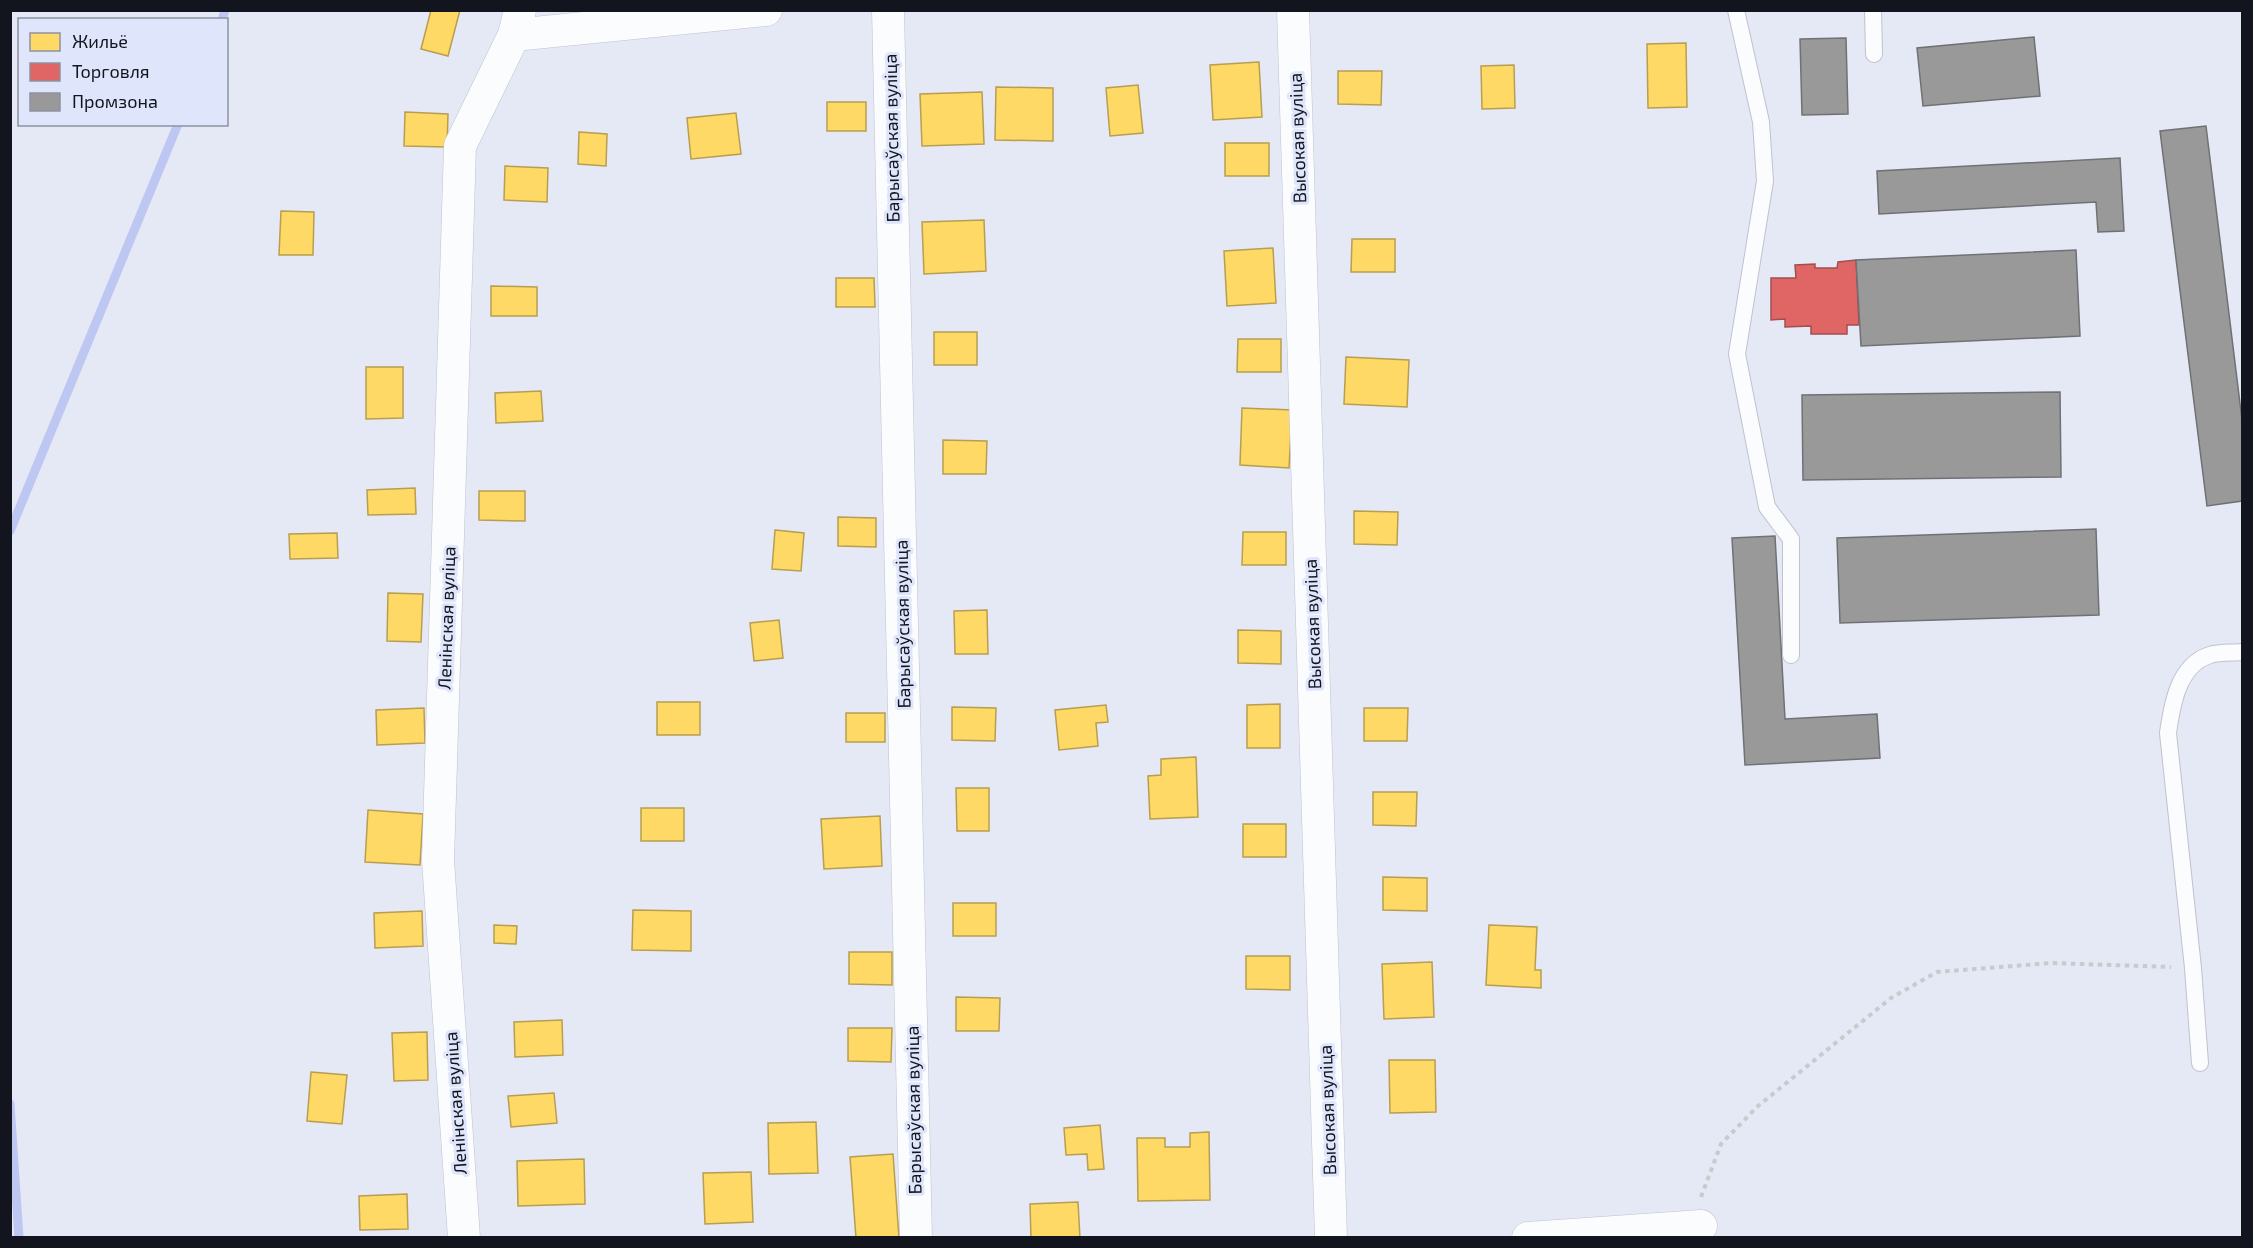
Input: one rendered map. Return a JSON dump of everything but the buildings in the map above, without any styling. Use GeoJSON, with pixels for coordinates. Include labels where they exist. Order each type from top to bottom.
{"type":"FeatureCollection","features":[{"type":"Feature","properties":{"kind":"street"},"geometry":{"type":"LineString","coordinates":[[517,23],[766,10]]}},
{"type":"Feature","properties":{"kind":"street","name":"Барысаўская вуліца"},"geometry":{"type":"LineString","coordinates":[[888,10],[916,1238]]}},
{"type":"Feature","properties":{"kind":"street","name":"Высокая вуліца"},"geometry":{"type":"LineString","coordinates":[[1293,10],[1330,1238]]}},
{"type":"Feature","properties":{"kind":"street","name":"Ленінская вуліца"},"geometry":{"type":"LineString","coordinates":[[464,1238],[438,860],[460,146],[517,23]]}},
{"type":"Feature","properties":{"kind":"street"},"geometry":{"type":"LineString","coordinates":[[1528,1238],[1696,1227]]}},
{"type":"Feature","properties":{"kind":"lane"},"geometry":{"type":"LineString","coordinates":[[1736,10],[1761,122],[1765,181],[1737,354],[1767,507],[1791,539],[1791,655]]}},
{"type":"Feature","properties":{"kind":"lane"},"geometry":{"type":"LineString","coordinates":[[1873,10],[1875,54]]}},
{"type":"Feature","properties":{"kind":"lane"},"geometry":{"type":"LineString","coordinates":[[2200,1063],[2193,968],[2168,733],[2169,722],[2173,698],[2189,668],[2209,655],[2242,652]]}},
{"type":"Feature","properties":{"kind":"path"},"geometry":{"type":"LineString","coordinates":[[1696,1227],[1721,1144],[1750,1113],[1891,998],[1937,972],[2051,963],[2193,968]]}},
{"type":"Feature","properties":{"kind":"waterway"},"geometry":{"type":"LineString","coordinates":[[223,18],[225,10]]}},
{"type":"Feature","properties":{"kind":"waterway"},"geometry":{"type":"LineString","coordinates":[[10,531],[177,126]]}},
{"type":"Feature","properties":{"kind":"waterway"},"geometry":{"type":"LineString","coordinates":[[10,1104],[19,1238]]}}]}
